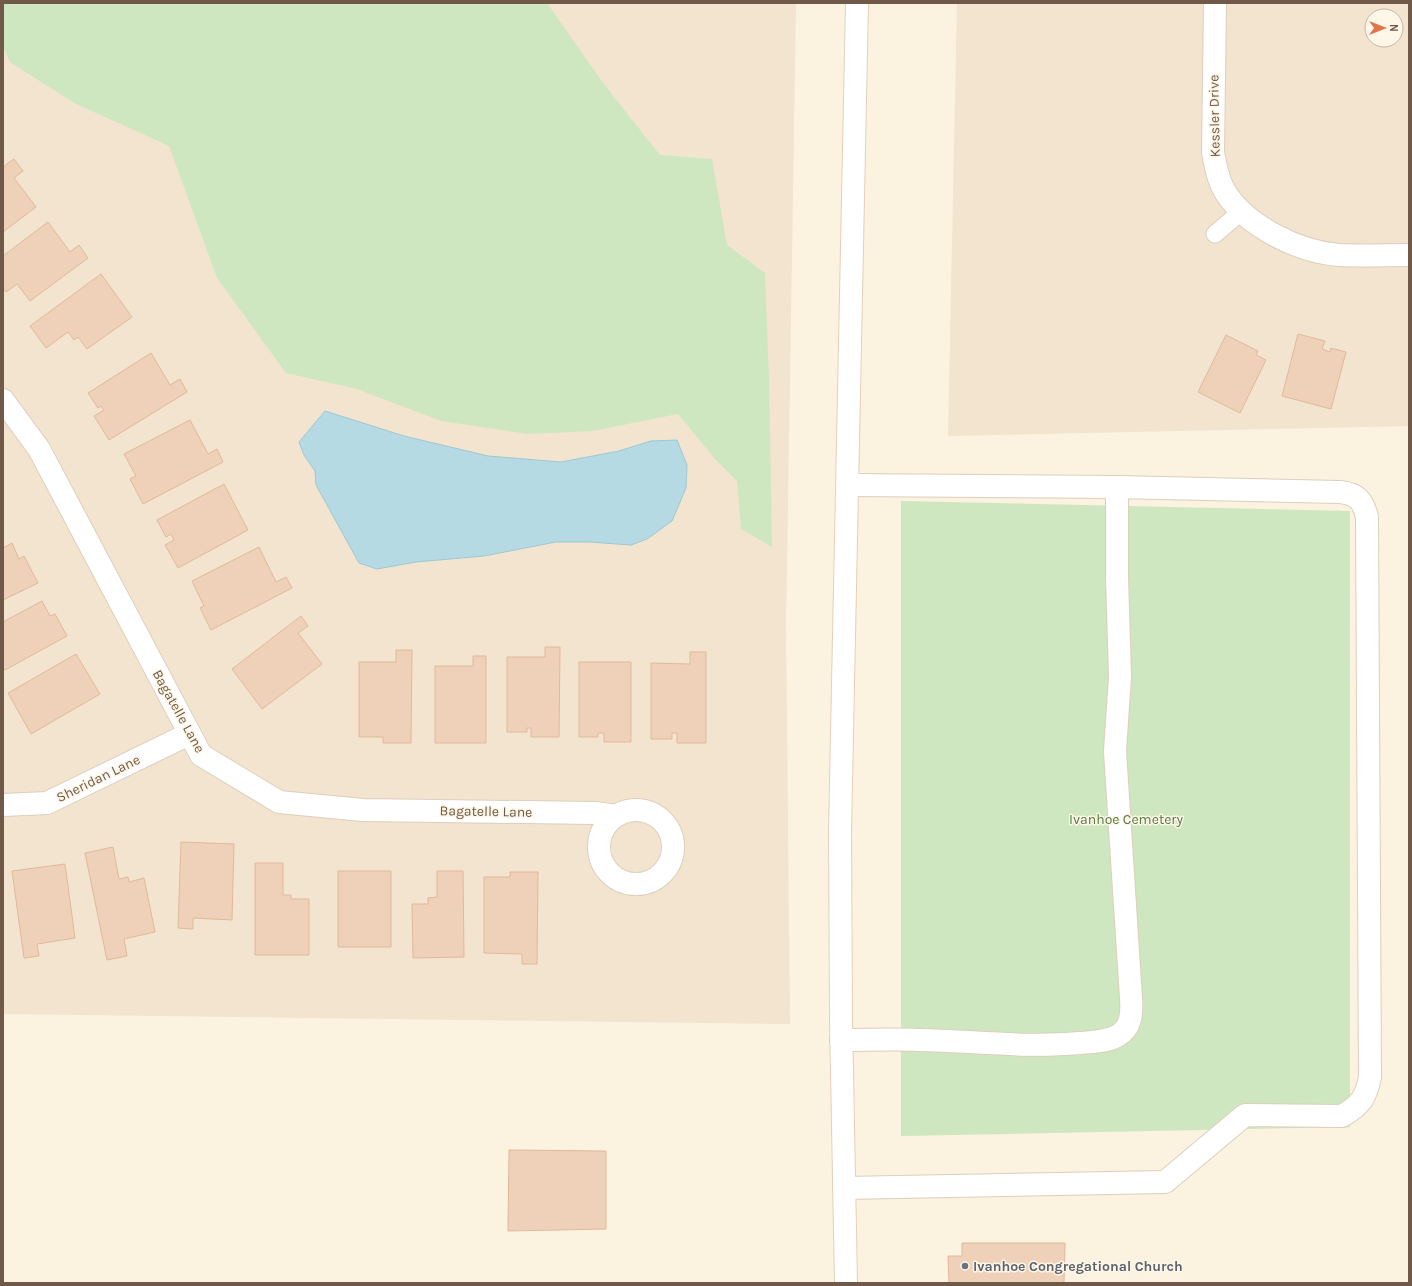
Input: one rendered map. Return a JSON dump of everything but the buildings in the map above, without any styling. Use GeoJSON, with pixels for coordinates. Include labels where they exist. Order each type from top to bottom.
{"type":"FeatureCollection","features":[{"type":"Feature","properties":{"kind":"street"},"geometry":{"type":"LineString","coordinates":[[846,1283],[841,1040],[840,832],[857,3]]}},
{"type":"Feature","properties":{"kind":"street","name":"Kessler Drive"},"geometry":{"type":"LineString","coordinates":[[1215,3],[1213,152],[1215,164],[1224,190],[1242,211],[1255,223],[1285,241],[1303,248],[1339,255],[1409,255]]}},
{"type":"Feature","properties":{"kind":"street","name":"Bagatelle Lane"},"geometry":{"type":"LineString","coordinates":[[3,400],[42,456],[201,755],[278,802],[363,810],[596,812],[616,816]]}},
{"type":"Feature","properties":{"kind":"street"},"geometry":{"type":"LineString","coordinates":[[844,1188],[1165,1182],[1244,1115],[1342,1116],[1354,1109],[1364,1099],[1368,1089],[1370,1077],[1367,517],[1364,504],[1350,493],[1340,492],[1117,487],[847,485]]}},
{"type":"Feature","properties":{"kind":"street"},"geometry":{"type":"LineString","coordinates":[[841,1040],[920,1040],[1056,1045],[1107,1040],[1124,1031],[1129,1023],[1132,1011],[1131,991],[1115,751],[1120,677],[1117,576],[1117,487]]}},
{"type":"Feature","properties":{"kind":"street","name":"Sheridan Lane"},"geometry":{"type":"LineString","coordinates":[[3,805],[47,803],[189,734]]}},
{"type":"Feature","properties":{"kind":"lane"},"geometry":{"type":"LineString","coordinates":[[1215,234],[1242,211]]}},
{"type":"Feature","properties":{"kind":"shaded area"},"geometry":{"type":"Polygon","coordinates":[[[3,3],[796,3],[786,627],[790,1024],[3,1014],[3,3]]]}},
{"type":"Feature","properties":{"kind":"shaded area"},"geometry":{"type":"Polygon","coordinates":[[[957,3],[1409,3],[1409,426],[948,436],[957,3]]]}},
{"type":"Feature","properties":{"kind":"green space"},"geometry":{"type":"Polygon","coordinates":[[[3,3],[547,3],[606,87],[660,155],[712,159],[727,245],[765,273],[769,379],[772,547],[741,529],[737,481],[715,459],[678,414],[593,431],[529,434],[441,421],[357,389],[286,373],[217,278],[169,146],[74,103],[10,62],[3,47],[3,3]]]}},
{"type":"Feature","properties":{"kind":"green space","name":"Ivanhoe Cemetery"},"geometry":{"type":"Polygon","coordinates":[[[901,501],[1350,511],[1350,1127],[901,1136],[901,501]]]}},
{"type":"Feature","properties":{"kind":"water"},"geometry":{"type":"Polygon","coordinates":[[[325,411],[404,436],[488,456],[561,462],[619,451],[651,441],[677,440],[687,465],[686,488],[672,521],[647,539],[631,545],[589,542],[556,542],[484,556],[416,562],[377,569],[359,563],[316,485],[315,471],[304,455],[299,442],[325,411]]]}},
{"type":"Feature","properties":{"kind":"place","name":"Ivanhoe Congregational Church"},"geometry":{"type":"Point","coordinates":[965,1266]}}]}
